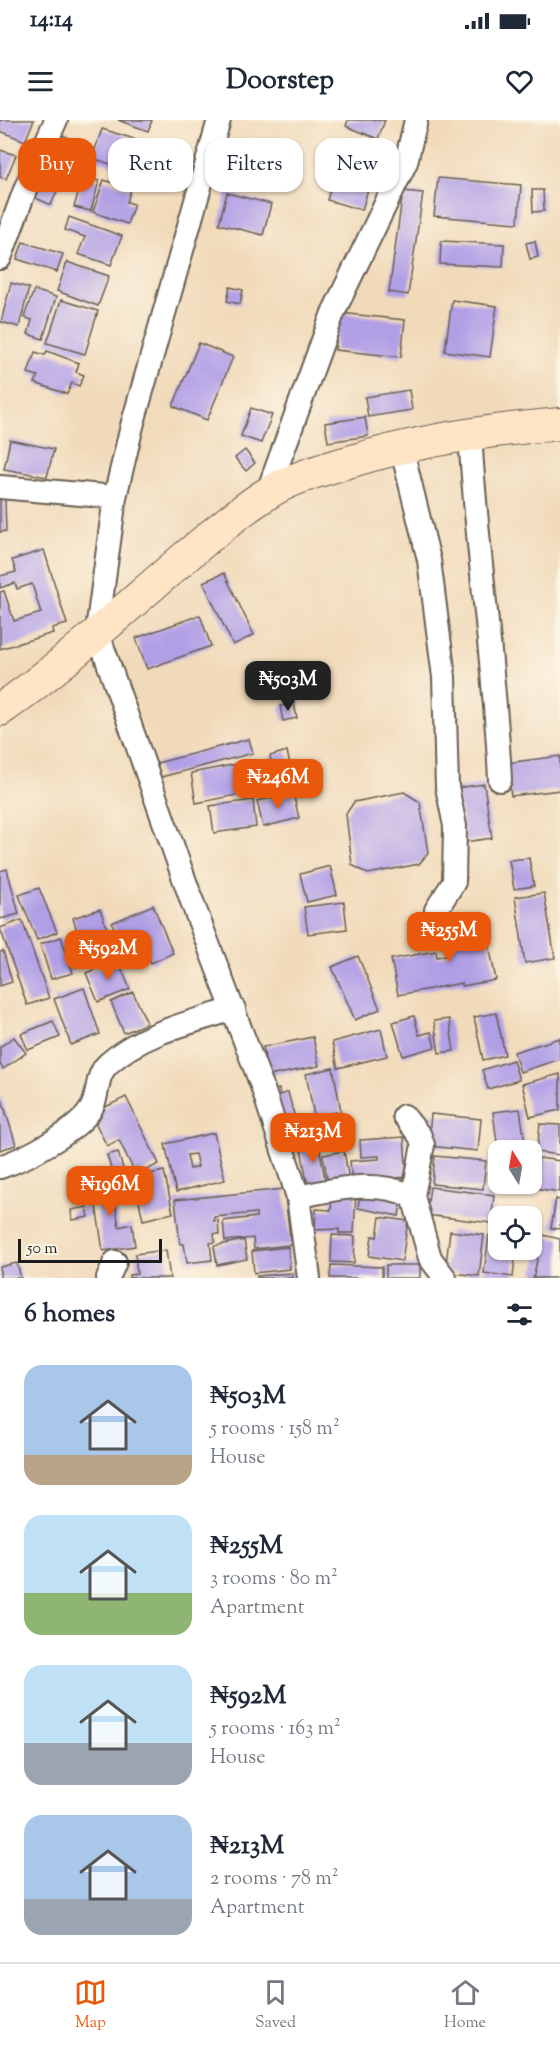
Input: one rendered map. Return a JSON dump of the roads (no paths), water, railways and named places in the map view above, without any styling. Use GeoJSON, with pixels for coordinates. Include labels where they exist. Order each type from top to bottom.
{"type":"FeatureCollection","features":[{"type":"Feature","properties":{"kind":"main road"},"geometry":{"type":"LineString","coordinates":[[0,710],[43,680],[97,631],[225,524],[267,494],[311,473],[401,446],[470,432],[560,424]]}},
{"type":"Feature","properties":{"kind":"street"},"geometry":{"type":"LineString","coordinates":[[0,258],[26,186],[56,120]]}},
{"type":"Feature","properties":{"kind":"street"},"geometry":{"type":"LineString","coordinates":[[219,120],[132,426],[115,497],[97,631],[194,907],[234,1009],[298,1197],[309,1278]]}},
{"type":"Feature","properties":{"kind":"street"},"geometry":{"type":"LineString","coordinates":[[267,494],[333,313],[406,162],[416,120]]}},
{"type":"Feature","properties":{"kind":"street"},"geometry":{"type":"LineString","coordinates":[[470,432],[472,481],[496,698],[500,780]]}},
{"type":"Feature","properties":{"kind":"street"},"geometry":{"type":"LineString","coordinates":[[401,446],[429,560],[444,677],[447,787],[455,826],[454,882],[436,910]]}},
{"type":"Feature","properties":{"kind":"street"},"geometry":{"type":"LineString","coordinates":[[0,487],[115,497]]}},
{"type":"Feature","properties":{"kind":"street"},"geometry":{"type":"LineString","coordinates":[[0,1167],[13,1163],[82,1123],[94,1104],[97,1083],[107,1064],[123,1053],[178,1026],[234,1009]]}},
{"type":"Feature","properties":{"kind":"street"},"geometry":{"type":"LineString","coordinates":[[404,1116],[420,1136],[423,1145],[413,1196],[430,1258],[445,1278]]}},
{"type":"Feature","properties":{"kind":"street"},"geometry":{"type":"LineString","coordinates":[[298,1197],[344,1186],[395,1188],[413,1196]]}}]}
